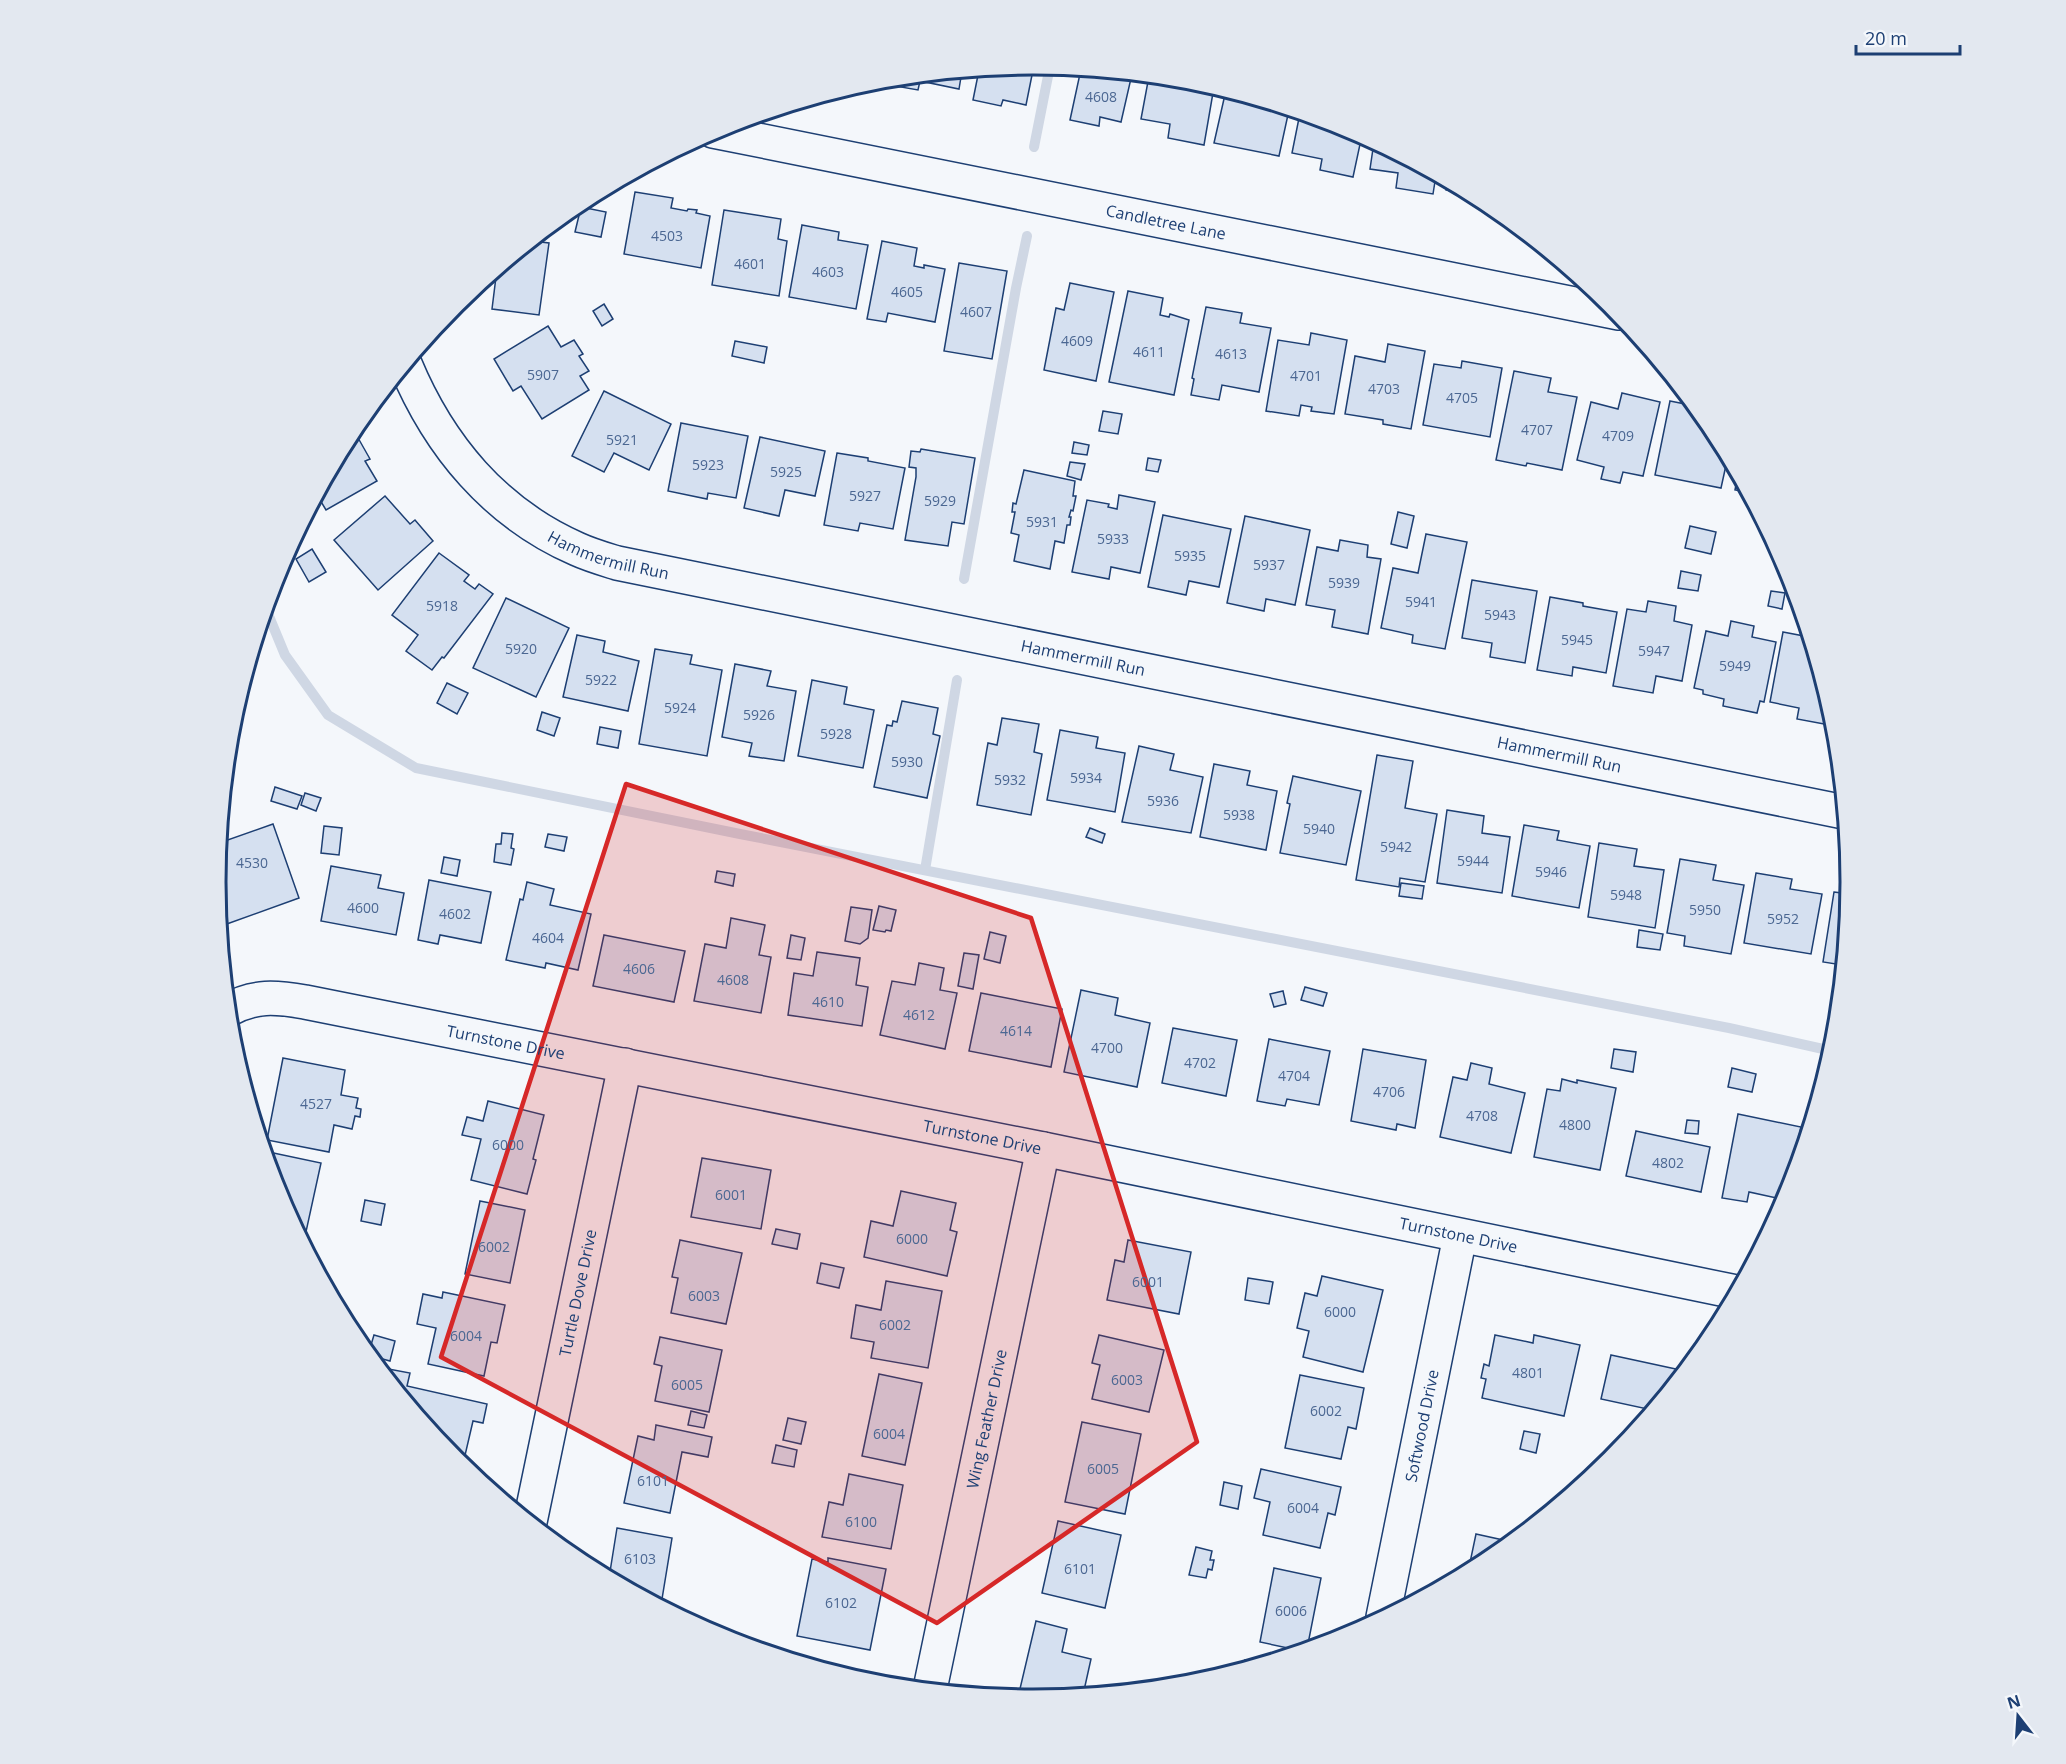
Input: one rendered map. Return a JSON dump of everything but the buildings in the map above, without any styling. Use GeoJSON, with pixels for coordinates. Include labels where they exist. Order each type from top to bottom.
{"type":"FeatureCollection","features":[{"type":"Feature","properties":{"kind":"street","name":"Candletree Lane"},"geometry":{"type":"LineString","coordinates":[[729,134],[1603,310]]}},
{"type":"Feature","properties":{"kind":"street","name":"Hammermill Run"},"geometry":{"type":"LineString","coordinates":[[408,372],[418,395],[442,437],[463,464],[491,493],[518,515],[546,533],[577,549],[616,564],[1836,810]]}},
{"type":"Feature","properties":{"kind":"street","name":"Turnstone Drive"},"geometry":{"type":"LineString","coordinates":[[236,1007],[252,1000],[276,997],[1043,1149],[1729,1291]]}},
{"type":"Feature","properties":{"kind":"street","name":"Turtle Dove Drive"},"geometry":{"type":"LineString","coordinates":[[532,1514],[625,1065]]}},
{"type":"Feature","properties":{"kind":"street","name":"Wing Feather Drive"},"geometry":{"type":"LineString","coordinates":[[931,1682],[1043,1149]]}},
{"type":"Feature","properties":{"kind":"street","name":"Softwood Drive"},"geometry":{"type":"LineString","coordinates":[[1385,1608],[1460,1236]]}},
{"type":"Feature","properties":{"kind":"highlighted area"},"geometry":{"type":"Polygon","coordinates":[[[626,784],[1031,918],[1197,1442],[937,1623],[441,1357],[626,784]]]}},
{"type":"Feature","properties":{"kind":"waterway"},"geometry":{"type":"LineString","coordinates":[[1034,147],[1048,76]]}},
{"type":"Feature","properties":{"kind":"waterway"},"geometry":{"type":"LineString","coordinates":[[964,579],[1027,236]]}},
{"type":"Feature","properties":{"kind":"waterway"},"geometry":{"type":"LineString","coordinates":[[270,619],[285,655],[328,715],[416,768],[740,834],[1729,1028],[1822,1049]]}},
{"type":"Feature","properties":{"kind":"waterway"},"geometry":{"type":"LineString","coordinates":[[925,870],[957,680]]}}]}
